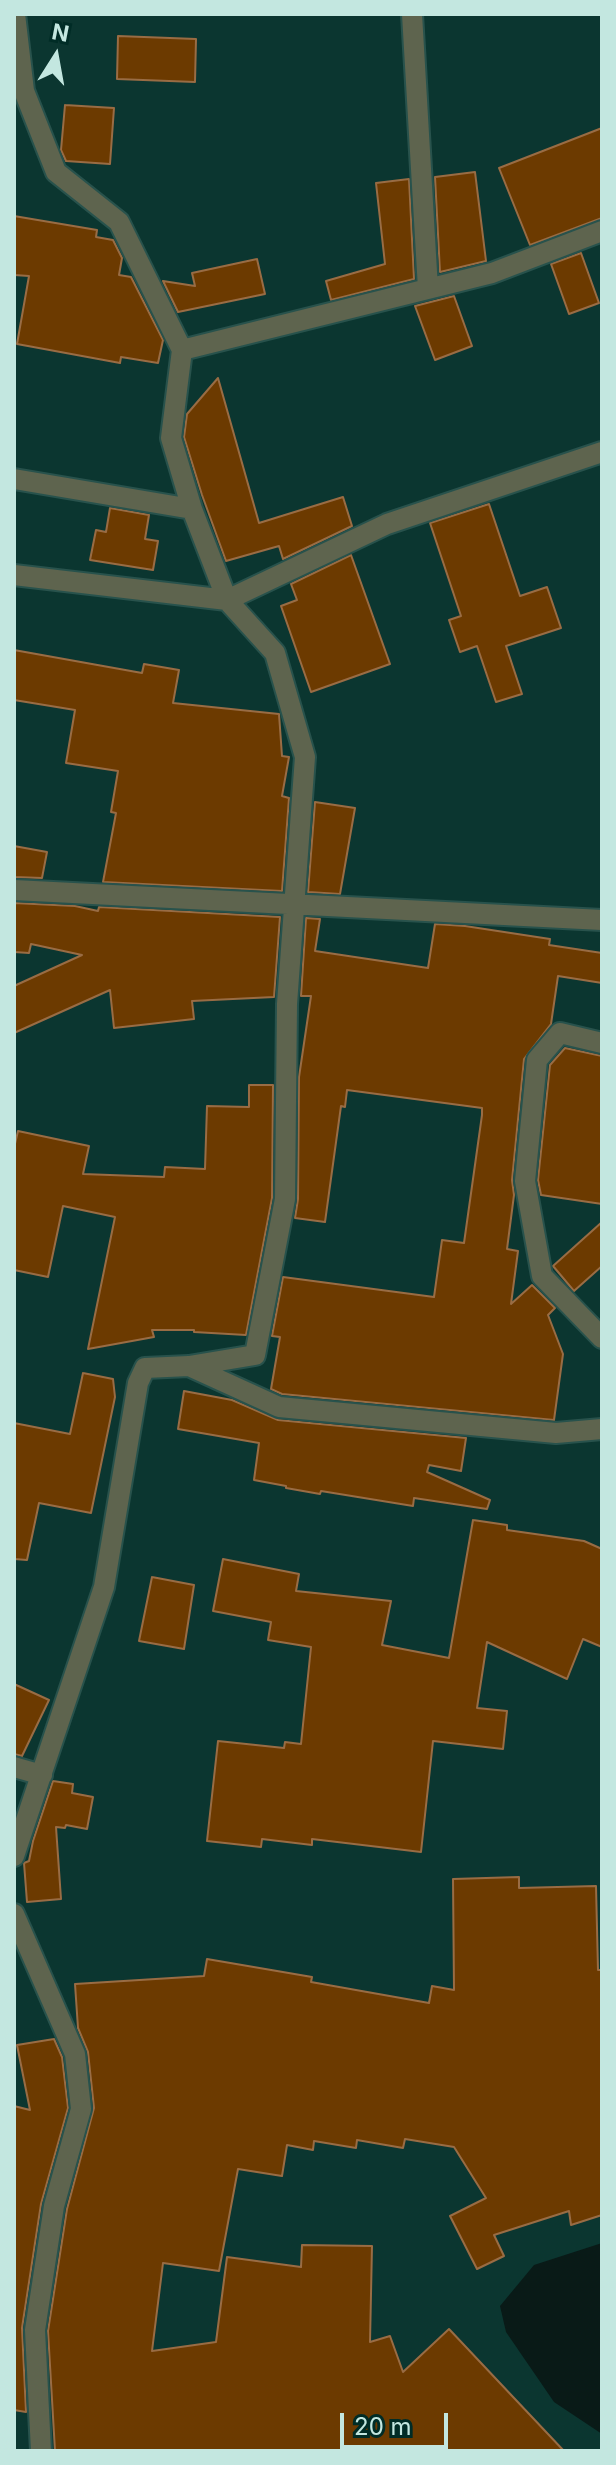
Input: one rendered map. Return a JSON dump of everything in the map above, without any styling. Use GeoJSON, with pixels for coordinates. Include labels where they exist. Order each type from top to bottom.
{"type":"FeatureCollection","features":[{"type":"Feature","properties":{"kind":"street"},"geometry":{"type":"LineString","coordinates":[[14,1856],[104,1587],[138,1383],[145,1368],[189,1366],[255,1355],[285,1199],[287,1004],[305,757],[275,653],[227,600],[192,509],[171,438],[182,350],[119,222],[56,172],[24,91],[15,14]]}},
{"type":"Feature","properties":{"kind":"street"},"geometry":{"type":"LineString","coordinates":[[412,14],[428,289]]}},
{"type":"Feature","properties":{"kind":"street"},"geometry":{"type":"LineString","coordinates":[[182,350],[492,273],[602,231]]}},
{"type":"Feature","properties":{"kind":"street"},"geometry":{"type":"LineString","coordinates":[[14,575],[227,600],[387,524],[602,452]]}},
{"type":"Feature","properties":{"kind":"street"},"geometry":{"type":"LineString","coordinates":[[14,479],[192,509]]}},
{"type":"Feature","properties":{"kind":"street"},"geometry":{"type":"LineString","coordinates":[[14,890],[602,920]]}},
{"type":"Feature","properties":{"kind":"street"},"geometry":{"type":"LineString","coordinates":[[602,1043],[560,1033],[537,1060],[525,1181],[542,1276],[602,1338]]}},
{"type":"Feature","properties":{"kind":"street"},"geometry":{"type":"LineString","coordinates":[[189,1366],[279,1407],[556,1433],[602,1429]]}},
{"type":"Feature","properties":{"kind":"street"},"geometry":{"type":"LineString","coordinates":[[14,1767],[42,1775]]}},
{"type":"Feature","properties":{"kind":"street"},"geometry":{"type":"LineString","coordinates":[[14,1914],[75,2054],[81,2109],[54,2206],[35,2330],[41,2451]]}},
{"type":"Feature","properties":{"kind":"shaded area"},"geometry":{"type":"Polygon","coordinates":[[[602,2243],[602,2434],[554,2402],[506,2332],[500,2306],[534,2265],[602,2243]]]}},
{"type":"Feature","properties":{"kind":"building"},"geometry":{"type":"Polygon","coordinates":[[[118,36],[196,39],[195,82],[117,79],[118,36]]]}},
{"type":"Feature","properties":{"kind":"building"},"geometry":{"type":"Polygon","coordinates":[[[65,105],[114,108],[110,164],[66,161],[61,150],[65,105]]]}},
{"type":"Feature","properties":{"kind":"building"},"geometry":{"type":"Polygon","coordinates":[[[602,128],[602,218],[530,245],[499,168],[602,128]]]}},
{"type":"Feature","properties":{"kind":"building"},"geometry":{"type":"Polygon","coordinates":[[[475,172],[486,261],[440,272],[435,177],[475,172]]]}},
{"type":"Feature","properties":{"kind":"building"},"geometry":{"type":"Polygon","coordinates":[[[409,179],[414,279],[331,300],[326,281],[385,264],[376,183],[409,179]]]}},
{"type":"Feature","properties":{"kind":"building"},"geometry":{"type":"Polygon","coordinates":[[[14,216],[97,230],[96,237],[113,240],[122,258],[119,275],[131,277],[163,340],[158,363],[121,357],[120,363],[17,344],[29,276],[14,275],[14,216]]]}},
{"type":"Feature","properties":{"kind":"building"},"geometry":{"type":"Polygon","coordinates":[[[581,253],[599,303],[569,314],[551,264],[581,253]]]}},
{"type":"Feature","properties":{"kind":"building"},"geometry":{"type":"Polygon","coordinates":[[[257,259],[265,294],[178,312],[163,281],[195,286],[192,273],[257,259]]]}},
{"type":"Feature","properties":{"kind":"building"},"geometry":{"type":"Polygon","coordinates":[[[454,296],[472,346],[435,360],[415,306],[454,296]]]}},
{"type":"Feature","properties":{"kind":"building"},"geometry":{"type":"Polygon","coordinates":[[[218,378],[259,523],[343,497],[352,526],[283,559],[279,546],[226,561],[184,437],[187,414],[218,378]]]}},
{"type":"Feature","properties":{"kind":"building"},"geometry":{"type":"Polygon","coordinates":[[[489,504],[520,596],[547,587],[561,628],[506,646],[522,694],[496,702],[477,646],[460,652],[449,620],[461,616],[430,523],[489,504]]]}},
{"type":"Feature","properties":{"kind":"building"},"geometry":{"type":"Polygon","coordinates":[[[110,508],[149,515],[145,539],[158,541],[153,570],[90,560],[96,530],[106,532],[110,508]]]}},
{"type":"Feature","properties":{"kind":"building"},"geometry":{"type":"Polygon","coordinates":[[[351,555],[390,664],[311,692],[281,606],[297,600],[291,584],[351,555]]]}},
{"type":"Feature","properties":{"kind":"building"},"geometry":{"type":"Polygon","coordinates":[[[14,650],[142,673],[144,664],[179,670],[173,703],[279,714],[282,756],[289,757],[282,796],[289,798],[282,891],[103,882],[116,813],[111,812],[118,771],[66,763],[75,710],[14,700],[14,650]]]}},
{"type":"Feature","properties":{"kind":"building"},"geometry":{"type":"Polygon","coordinates":[[[315,802],[355,808],[340,894],[308,892],[315,802]]]}},
{"type":"Feature","properties":{"kind":"building"},"geometry":{"type":"Polygon","coordinates":[[[14,846],[47,852],[42,878],[14,877],[14,846]]]}},
{"type":"Feature","properties":{"kind":"building"},"geometry":{"type":"Polygon","coordinates":[[[14,903],[75,906],[98,911],[99,907],[280,917],[274,997],[192,1001],[194,1019],[114,1028],[110,990],[14,1033],[14,986],[82,955],[31,944],[29,953],[14,952],[14,903]]]}},
{"type":"Feature","properties":{"kind":"building"},"geometry":{"type":"Polygon","coordinates":[[[306,918],[320,919],[315,951],[428,968],[435,924],[550,939],[549,945],[602,953],[602,983],[558,976],[551,1024],[524,1059],[507,1249],[518,1251],[511,1304],[532,1285],[555,1308],[548,1315],[563,1354],[554,1420],[282,1394],[271,1389],[280,1337],[272,1336],[283,1277],[434,1297],[442,1240],[464,1243],[482,1115],[482,1108],[347,1090],[345,1107],[341,1106],[325,1222],[295,1218],[298,1199],[299,1077],[311,996],[301,996],[306,918]]]}},
{"type":"Feature","properties":{"kind":"building"},"geometry":{"type":"Polygon","coordinates":[[[565,1048],[602,1056],[602,1204],[541,1195],[538,1180],[550,1065],[565,1048]]]}},
{"type":"Feature","properties":{"kind":"building"},"geometry":{"type":"Polygon","coordinates":[[[249,1085],[273,1085],[272,1198],[246,1335],[152,1330],[154,1337],[88,1349],[115,1217],[63,1206],[48,1277],[14,1270],[14,1148],[18,1131],[89,1146],[83,1174],[164,1177],[165,1167],[205,1169],[207,1106],[249,1107],[249,1085]]]}},
{"type":"Feature","properties":{"kind":"building"},"geometry":{"type":"Polygon","coordinates":[[[602,1222],[602,1266],[574,1291],[553,1266],[602,1222]]]}},
{"type":"Feature","properties":{"kind":"building"},"geometry":{"type":"Polygon","coordinates":[[[83,1373],[113,1379],[115,1397],[91,1513],[39,1503],[27,1560],[14,1559],[14,1423],[70,1434],[83,1373]]]}},
{"type":"Feature","properties":{"kind":"building"},"geometry":{"type":"Polygon","coordinates":[[[184,1391],[232,1400],[278,1420],[466,1438],[461,1471],[429,1465],[427,1472],[490,1500],[487,1509],[414,1498],[413,1506],[321,1491],[320,1494],[254,1480],[259,1443],[178,1429],[184,1391]]]}},
{"type":"Feature","properties":{"kind":"building"},"geometry":{"type":"Polygon","coordinates":[[[473,1520],[507,1525],[507,1530],[584,1541],[602,1549],[602,1647],[583,1639],[567,1679],[487,1642],[477,1708],[507,1711],[503,1749],[433,1741],[421,1852],[312,1839],[312,1845],[262,1839],[261,1847],[207,1841],[218,1741],[284,1748],[285,1742],[301,1744],[311,1647],[268,1640],[271,1622],[213,1611],[223,1559],[299,1574],[296,1591],[391,1601],[382,1645],[449,1658],[473,1520]]]}},
{"type":"Feature","properties":{"kind":"building"},"geometry":{"type":"Polygon","coordinates":[[[152,1577],[194,1585],[184,1649],[139,1641],[152,1577]]]}},
{"type":"Feature","properties":{"kind":"building"},"geometry":{"type":"Polygon","coordinates":[[[14,1684],[49,1700],[22,1756],[14,1754],[14,1684]]]}},
{"type":"Feature","properties":{"kind":"building"},"geometry":{"type":"Polygon","coordinates":[[[53,1781],[73,1784],[72,1793],[93,1797],[87,1829],[66,1825],[65,1828],[56,1827],[61,1899],[27,1902],[24,1863],[29,1861],[53,1781]]]}},
{"type":"Feature","properties":{"kind":"building"},"geometry":{"type":"Polygon","coordinates":[[[519,1877],[519,1888],[596,1886],[598,1970],[602,1970],[602,2215],[571,2225],[569,2211],[494,2235],[504,2256],[477,2269],[450,2216],[486,2198],[454,2147],[405,2139],[403,2148],[357,2140],[356,2148],[314,2141],[313,2150],[287,2145],[282,2176],[238,2169],[219,2271],[163,2263],[152,2351],[216,2342],[227,2257],[301,2267],[302,2245],[372,2246],[370,2342],[390,2336],[403,2372],[449,2329],[564,2451],[55,2451],[48,2331],[67,2209],[94,2108],[88,2052],[78,2028],[75,1984],[204,1976],[207,1959],[312,1977],[311,1982],[429,2003],[432,1986],[454,1990],[453,1879],[519,1877]]]}},
{"type":"Feature","properties":{"kind":"building"},"geometry":{"type":"Polygon","coordinates":[[[54,2039],[62,2057],[68,2108],[41,2204],[22,2328],[26,2412],[14,2410],[14,2106],[30,2110],[17,2045],[54,2039]]]}}]}
